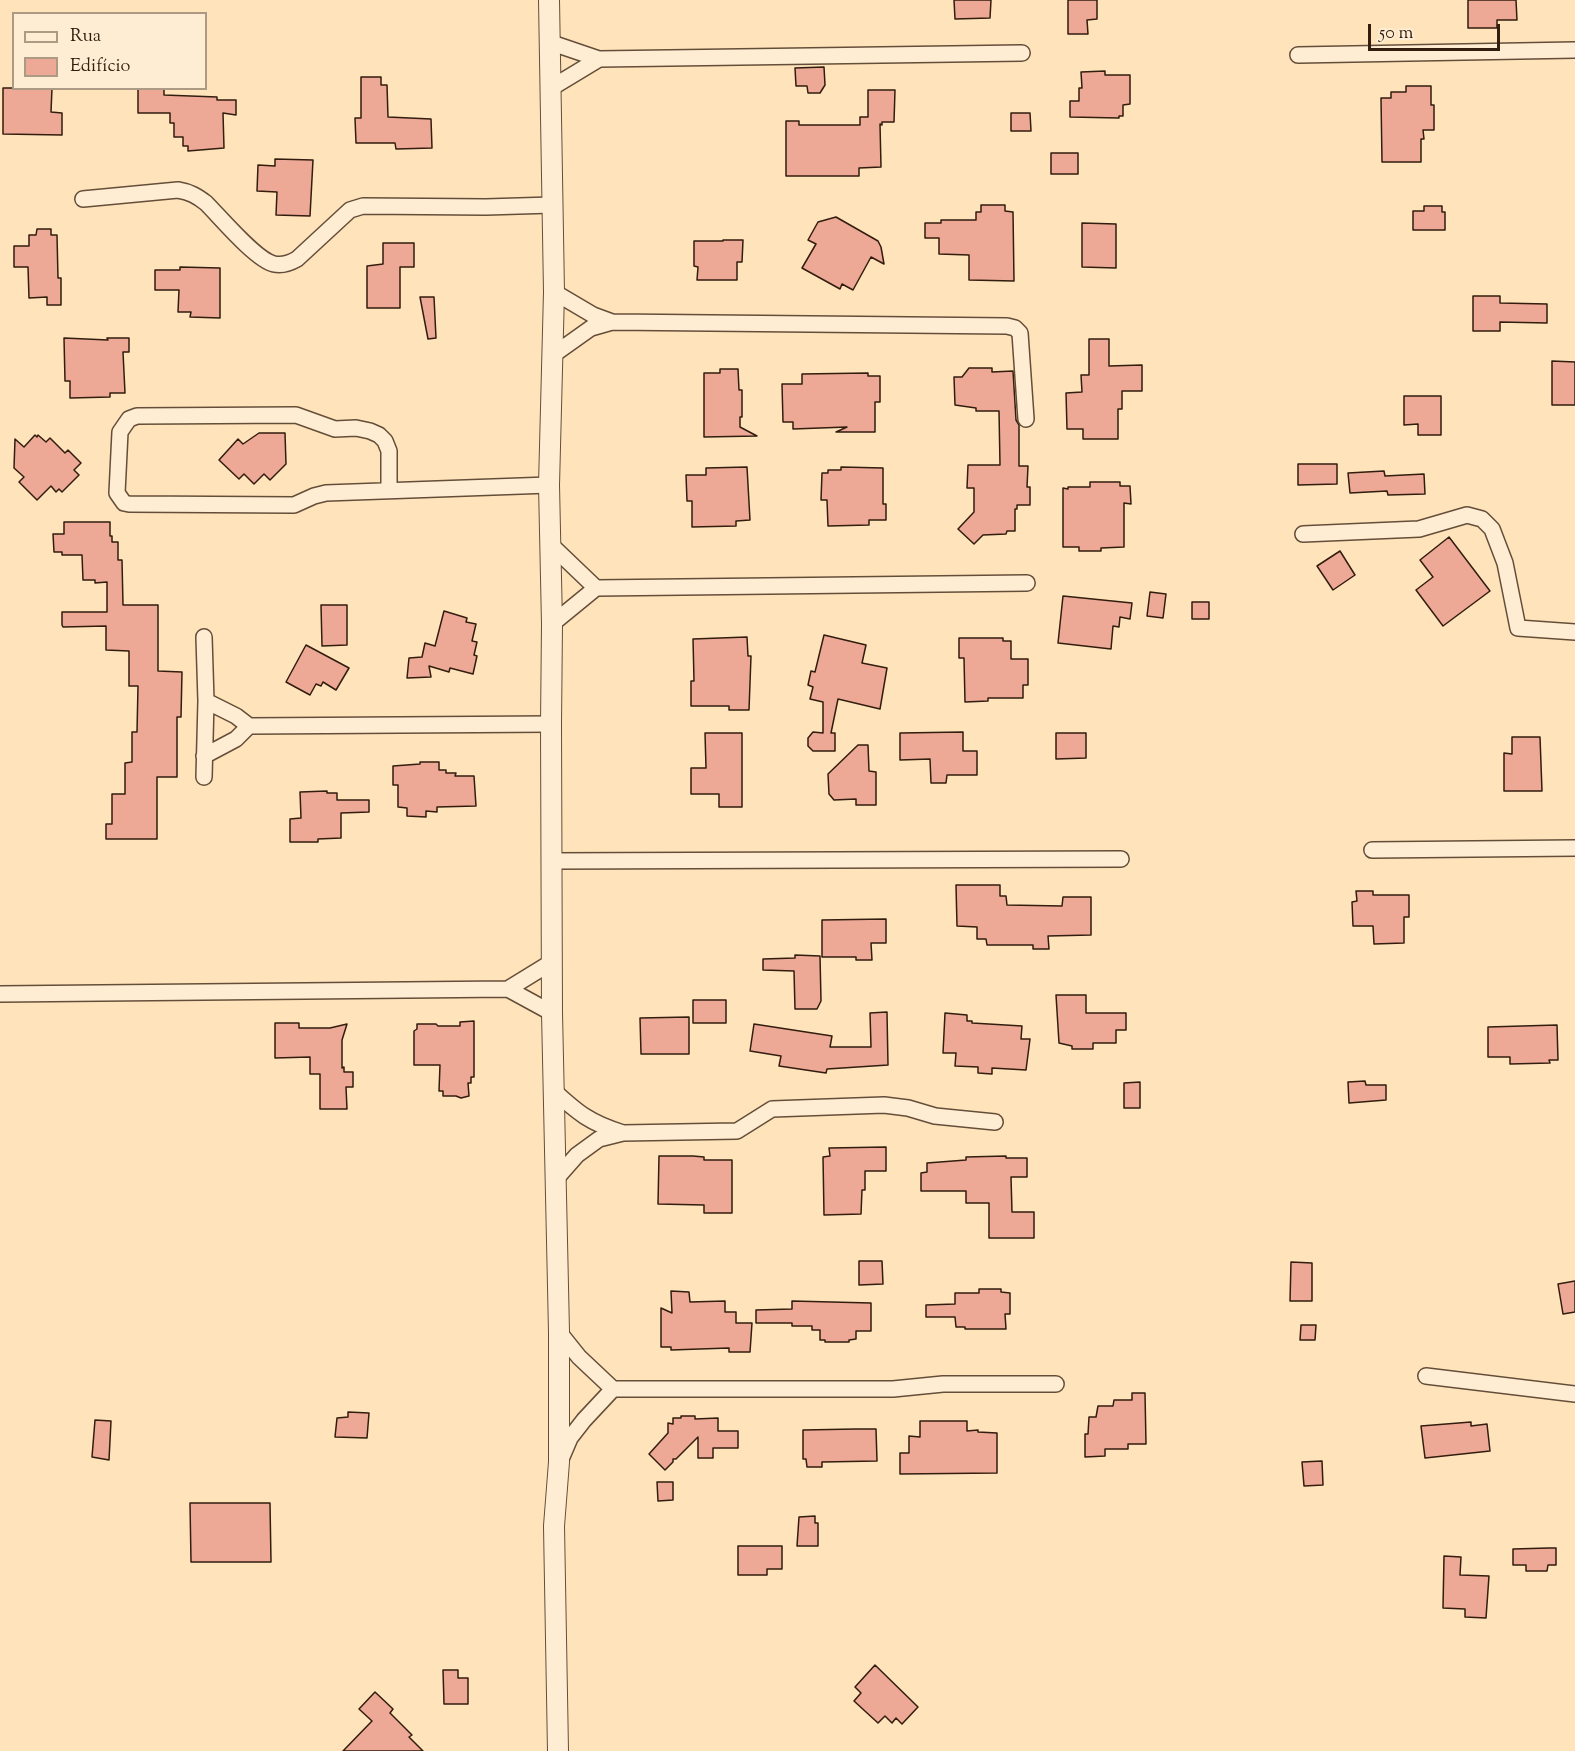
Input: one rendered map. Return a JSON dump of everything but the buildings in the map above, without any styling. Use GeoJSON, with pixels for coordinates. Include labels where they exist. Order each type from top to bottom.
{"type":"FeatureCollection","features":[{"type":"Feature","properties":{"kind":"street"},"geometry":{"type":"LineString","coordinates":[[549,0],[554,292],[549,485],[552,545],[552,1013],[560,1462],[554,1526],[558,1751]]}},
{"type":"Feature","properties":{"kind":"street"},"geometry":{"type":"LineString","coordinates":[[549,42],[599,59],[1022,53]]}},
{"type":"Feature","properties":{"kind":"street"},"geometry":{"type":"LineString","coordinates":[[1298,55],[1575,50]]}},
{"type":"Feature","properties":{"kind":"street"},"geometry":{"type":"LineString","coordinates":[[551,88],[599,59]]}},
{"type":"Feature","properties":{"kind":"street"},"geometry":{"type":"LineString","coordinates":[[83,200],[186,191],[206,203],[263,260],[276,264],[288,264],[297,259],[350,210],[363,206],[552,205]]}},
{"type":"Feature","properties":{"kind":"street"},"geometry":{"type":"LineString","coordinates":[[554,292],[593,315],[612,322]]}},
{"type":"Feature","properties":{"kind":"street"},"geometry":{"type":"LineString","coordinates":[[553,355],[591,328],[612,322],[1015,328],[1020,333],[1026,419]]}},
{"type":"Feature","properties":{"kind":"street"},"geometry":{"type":"LineString","coordinates":[[389,490],[389,451],[385,441],[379,435],[356,428],[335,429],[296,415],[137,416],[129,419],[120,432],[117,493],[124,503],[129,504],[294,505],[326,493],[549,485]]}},
{"type":"Feature","properties":{"kind":"street"},"geometry":{"type":"LineString","coordinates":[[1303,534],[1419,529],[1467,515],[1482,519],[1492,529],[1505,563],[1518,628],[1575,632]]}},
{"type":"Feature","properties":{"kind":"street"},"geometry":{"type":"LineString","coordinates":[[552,545],[596,588]]}},
{"type":"Feature","properties":{"kind":"street"},"geometry":{"type":"LineString","coordinates":[[552,624],[596,588],[1027,583]]}},
{"type":"Feature","properties":{"kind":"street"},"geometry":{"type":"LineString","coordinates":[[204,636],[206,701],[204,777]]}},
{"type":"Feature","properties":{"kind":"street"},"geometry":{"type":"LineString","coordinates":[[206,701],[236,716],[249,726],[551,724]]}},
{"type":"Feature","properties":{"kind":"street"},"geometry":{"type":"LineString","coordinates":[[204,756],[236,739],[249,726]]}},
{"type":"Feature","properties":{"kind":"street"},"geometry":{"type":"LineString","coordinates":[[1372,850],[1575,848]]}},
{"type":"Feature","properties":{"kind":"street"},"geometry":{"type":"LineString","coordinates":[[552,861],[1121,859]]}},
{"type":"Feature","properties":{"kind":"street"},"geometry":{"type":"LineString","coordinates":[[508,989],[552,962]]}},
{"type":"Feature","properties":{"kind":"street"},"geometry":{"type":"LineString","coordinates":[[0,994],[508,989],[552,1013]]}},
{"type":"Feature","properties":{"kind":"street"},"geometry":{"type":"LineString","coordinates":[[553,1089],[577,1112],[597,1125],[623,1133]]}},
{"type":"Feature","properties":{"kind":"street"},"geometry":{"type":"LineString","coordinates":[[555,1180],[577,1155],[599,1139],[623,1133],[737,1131],[772,1109],[884,1105],[908,1108],[935,1116],[995,1122]]}},
{"type":"Feature","properties":{"kind":"street"},"geometry":{"type":"LineString","coordinates":[[559,1332],[579,1357],[613,1389],[893,1389],[943,1384],[1056,1384]]}},
{"type":"Feature","properties":{"kind":"street"},"geometry":{"type":"LineString","coordinates":[[1426,1376],[1575,1394]]}},
{"type":"Feature","properties":{"kind":"street"},"geometry":{"type":"LineString","coordinates":[[560,1462],[570,1438],[613,1389]]}}]}
